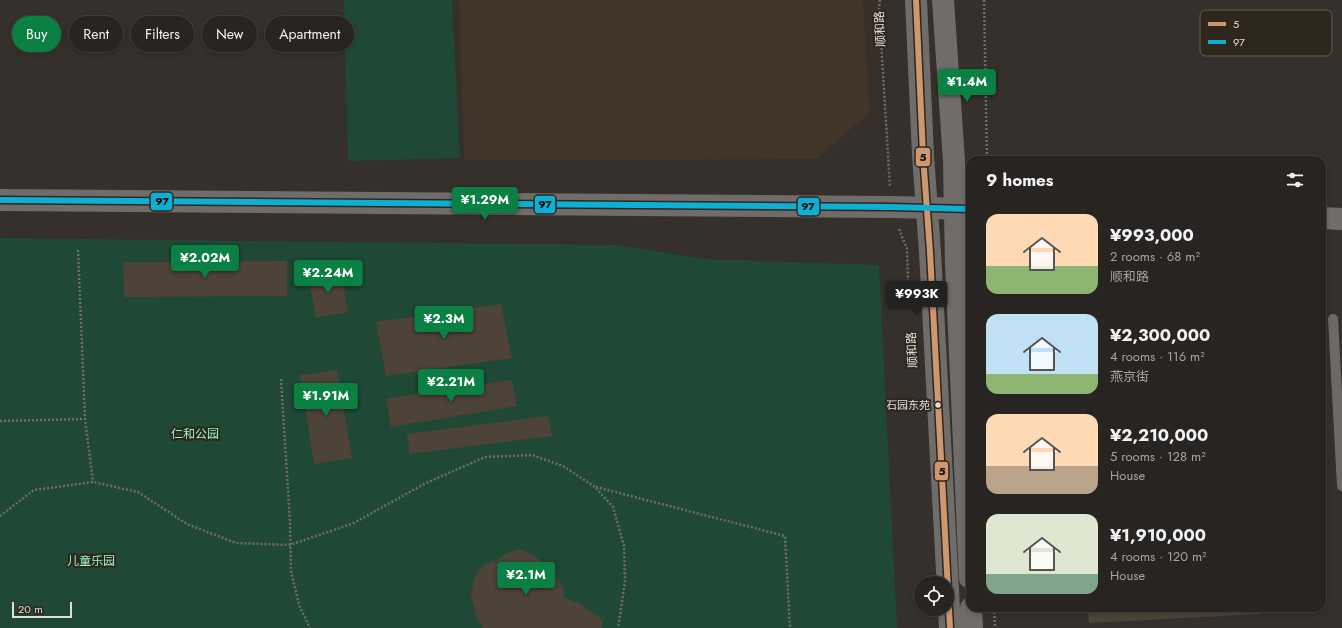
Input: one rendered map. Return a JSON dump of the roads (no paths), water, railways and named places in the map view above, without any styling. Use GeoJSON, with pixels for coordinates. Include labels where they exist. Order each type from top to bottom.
{"type":"FeatureCollection","features":[{"type":"Feature","properties":{"kind":"main road","name":"顺和路"},"geometry":{"type":"LineString","coordinates":[[916,0],[923,155],[930,252],[950,628]]}},
{"type":"Feature","properties":{"kind":"main road"},"geometry":{"type":"LineString","coordinates":[[943,0],[954,161],[963,209],[966,367]]}},
{"type":"Feature","properties":{"kind":"main road"},"geometry":{"type":"LineString","coordinates":[[0,200],[927,207],[963,209]]}},
{"type":"Feature","properties":{"kind":"main road"},"geometry":{"type":"LineString","coordinates":[[1326,218],[1342,219]]}},
{"type":"Feature","properties":{"kind":"main road"},"geometry":{"type":"LineString","coordinates":[[971,612],[972,628]]}},
{"type":"Feature","properties":{"kind":"lane"},"geometry":{"type":"LineString","coordinates":[[1333,319],[1340,405],[1342,486]]}},
{"type":"Feature","properties":{"kind":"place","name":"石园东苑"},"geometry":{"type":"Point","coordinates":[938,405]}},
{"type":"Feature","properties":{"kind":"park label","name":"仁和公园"},"geometry":{"type":"Point","coordinates":[195,434]}},
{"type":"Feature","properties":{"kind":"park label","name":"儿童乐园"},"geometry":{"type":"Point","coordinates":[91,561]}}]}
